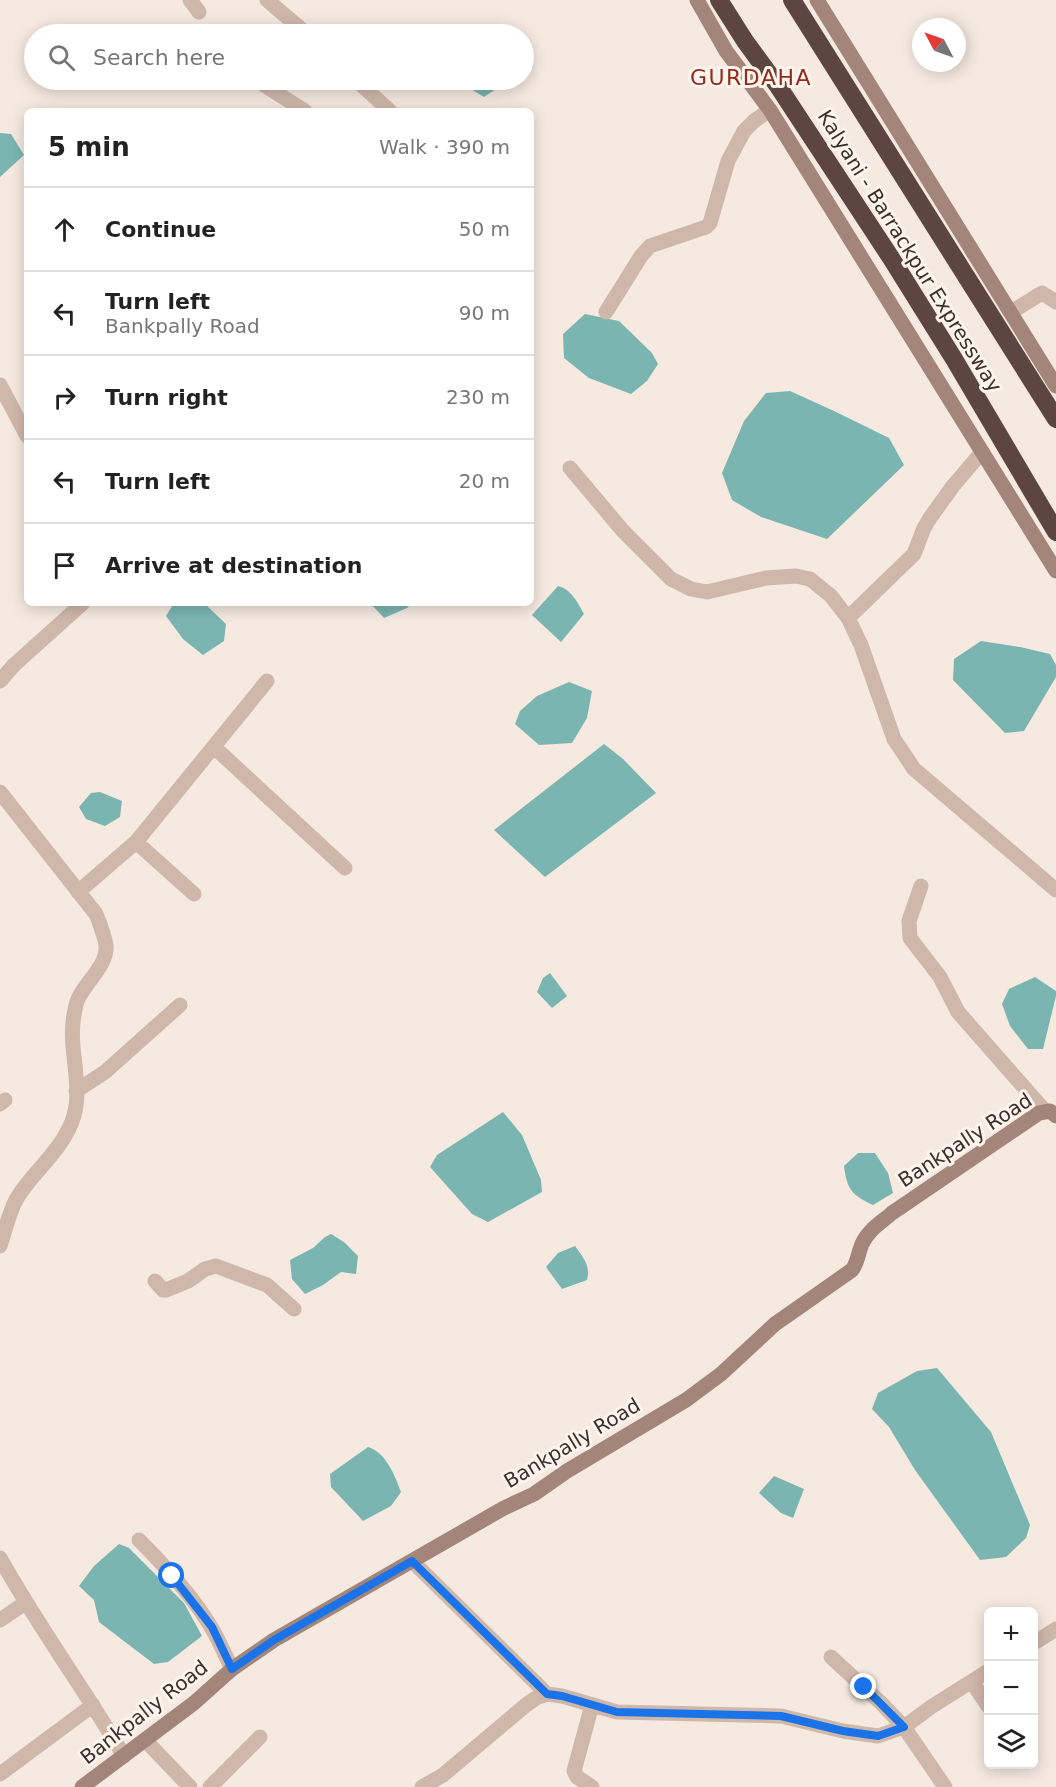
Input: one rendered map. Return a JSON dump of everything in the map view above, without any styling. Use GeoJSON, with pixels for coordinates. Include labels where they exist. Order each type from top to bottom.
{"type":"FeatureCollection","features":[{"type":"Feature","properties":{"kind":"highway","name":"Kalyani - Barrackpur Expressway"},"geometry":{"type":"LineString","coordinates":[[719,0],[891,258],[1056,531]]}},
{"type":"Feature","properties":{"kind":"highway","name":"Kalyani - Barrackpur Expressway"},"geometry":{"type":"LineString","coordinates":[[792,0],[1056,419]]}},
{"type":"Feature","properties":{"kind":"street"},"geometry":{"type":"LineString","coordinates":[[267,0],[295,24]]}},
{"type":"Feature","properties":{"kind":"street"},"geometry":{"type":"LineString","coordinates":[[697,0],[726,51],[770,110],[1056,572]]}},
{"type":"Feature","properties":{"kind":"street"},"geometry":{"type":"LineString","coordinates":[[817,0],[1056,386]]}},
{"type":"Feature","properties":{"kind":"street"},"geometry":{"type":"LineString","coordinates":[[272,90],[300,108]]}},
{"type":"Feature","properties":{"kind":"street"},"geometry":{"type":"LineString","coordinates":[[367,90],[387,108]]}},
{"type":"Feature","properties":{"kind":"street"},"geometry":{"type":"LineString","coordinates":[[606,312],[641,256],[650,246],[706,227],[710,223],[728,160],[744,131],[770,110]]}},
{"type":"Feature","properties":{"kind":"street"},"geometry":{"type":"LineString","coordinates":[[1011,312],[1042,293],[1056,302]]}},
{"type":"Feature","properties":{"kind":"street"},"geometry":{"type":"LineString","coordinates":[[0,385],[4,407],[24,432]]}},
{"type":"Feature","properties":{"kind":"street"},"geometry":{"type":"LineString","coordinates":[[848,618],[914,554],[927,524],[953,486],[982,452]]}},
{"type":"Feature","properties":{"kind":"street"},"geometry":{"type":"LineString","coordinates":[[570,468],[623,531],[671,579],[691,589],[707,592],[766,578],[795,576],[810,579],[831,596],[848,618],[861,645],[894,739],[914,769],[1056,890]]}},
{"type":"Feature","properties":{"kind":"street"},"geometry":{"type":"LineString","coordinates":[[0,681],[14,665],[80,606]]}},
{"type":"Feature","properties":{"kind":"street"},"geometry":{"type":"LineString","coordinates":[[78,892],[136,842],[267,681]]}},
{"type":"Feature","properties":{"kind":"street"},"geometry":{"type":"LineString","coordinates":[[214,747],[345,868]]}},
{"type":"Feature","properties":{"kind":"street"},"geometry":{"type":"LineString","coordinates":[[0,792],[96,914],[106,947],[103,960],[79,998],[74,1015],[72,1034],[76,1109],[66,1136],[16,1200],[0,1246]]}},
{"type":"Feature","properties":{"kind":"street"},"geometry":{"type":"LineString","coordinates":[[136,842],[195,894]]}},
{"type":"Feature","properties":{"kind":"street"},"geometry":{"type":"LineString","coordinates":[[921,886],[909,921],[910,938],[940,977],[958,1012],[1050,1113]]}},
{"type":"Feature","properties":{"kind":"street"},"geometry":{"type":"LineString","coordinates":[[76,1091],[105,1072],[180,1005]]}},
{"type":"Feature","properties":{"kind":"street","name":"Bankpally Road"},"geometry":{"type":"LineString","coordinates":[[82,1787],[194,1703],[232,1669],[274,1640],[504,1508],[534,1494],[567,1471],[704,1387],[775,1324],[852,1270],[865,1238],[892,1213],[1030,1119],[1050,1113]]}},
{"type":"Feature","properties":{"kind":"street"},"geometry":{"type":"LineString","coordinates":[[155,1281],[160,1288],[166,1290],[188,1281],[205,1269],[216,1266],[267,1285],[294,1309]]}},
{"type":"Feature","properties":{"kind":"street"},"geometry":{"type":"LineString","coordinates":[[139,1540],[194,1602],[212,1627],[232,1669]]}},
{"type":"Feature","properties":{"kind":"street"},"geometry":{"type":"LineString","coordinates":[[0,1558],[25,1603],[124,1756]]}},
{"type":"Feature","properties":{"kind":"street"},"geometry":{"type":"LineString","coordinates":[[412,1561],[547,1694]]}},
{"type":"Feature","properties":{"kind":"street"},"geometry":{"type":"LineString","coordinates":[[0,1620],[25,1603]]}},
{"type":"Feature","properties":{"kind":"street"},"geometry":{"type":"LineString","coordinates":[[1038,1641],[1054,1633]]}},
{"type":"Feature","properties":{"kind":"street"},"geometry":{"type":"LineString","coordinates":[[831,1657],[881,1702],[904,1727],[945,1787]]}},
{"type":"Feature","properties":{"kind":"street"},"geometry":{"type":"LineString","coordinates":[[422,1787],[443,1775],[526,1704],[547,1694],[617,1712],[781,1716],[843,1731],[878,1736],[904,1727],[984,1674]]}},
{"type":"Feature","properties":{"kind":"street"},"geometry":{"type":"LineString","coordinates":[[972,1682],[984,1700]]}},
{"type":"Feature","properties":{"kind":"street"},"geometry":{"type":"LineString","coordinates":[[0,1774],[93,1705]]}},
{"type":"Feature","properties":{"kind":"street"},"geometry":{"type":"LineString","coordinates":[[592,1705],[574,1771],[577,1777],[592,1787]]}},
{"type":"Feature","properties":{"kind":"street"},"geometry":{"type":"LineString","coordinates":[[210,1787],[260,1737]]}},
{"type":"Feature","properties":{"kind":"street"},"geometry":{"type":"LineString","coordinates":[[145,1740],[190,1787]]}},
{"type":"Feature","properties":{"kind":"water"},"geometry":{"type":"Polygon","coordinates":[[[472,90],[494,90],[484,97],[472,90]]]}},
{"type":"Feature","properties":{"kind":"water"},"geometry":{"type":"Polygon","coordinates":[[[0,133],[11,134],[24,155],[0,177],[0,133]]]}},
{"type":"Feature","properties":{"kind":"water"},"geometry":{"type":"Polygon","coordinates":[[[585,314],[619,321],[652,353],[658,364],[647,381],[631,394],[589,378],[564,358],[563,334],[585,314]]]}},
{"type":"Feature","properties":{"kind":"water"},"geometry":{"type":"Polygon","coordinates":[[[790,391],[889,438],[904,465],[827,539],[761,517],[732,500],[722,473],[744,421],[766,393],[790,391]]]}},
{"type":"Feature","properties":{"kind":"water"},"geometry":{"type":"Polygon","coordinates":[[[558,586],[570,593],[584,614],[561,642],[532,615],[558,586]]]}},
{"type":"Feature","properties":{"kind":"water"},"geometry":{"type":"Polygon","coordinates":[[[172,606],[207,606],[226,624],[224,641],[203,655],[183,639],[166,616],[172,606]]]}},
{"type":"Feature","properties":{"kind":"water"},"geometry":{"type":"Polygon","coordinates":[[[373,606],[409,606],[407,608],[384,618],[373,606]]]}},
{"type":"Feature","properties":{"kind":"water"},"geometry":{"type":"Polygon","coordinates":[[[981,641],[1050,654],[1056,665],[1056,677],[1024,731],[1005,733],[953,680],[954,659],[981,641]]]}},
{"type":"Feature","properties":{"kind":"water"},"geometry":{"type":"Polygon","coordinates":[[[569,682],[592,691],[587,718],[572,743],[539,745],[515,724],[520,711],[537,696],[569,682]]]}},
{"type":"Feature","properties":{"kind":"water"},"geometry":{"type":"Polygon","coordinates":[[[604,744],[623,759],[656,793],[545,877],[494,830],[604,744]]]}},
{"type":"Feature","properties":{"kind":"water"},"geometry":{"type":"Polygon","coordinates":[[[100,792],[122,801],[120,817],[105,826],[86,819],[79,807],[91,793],[100,792]]]}},
{"type":"Feature","properties":{"kind":"water"},"geometry":{"type":"Polygon","coordinates":[[[550,973],[567,996],[552,1008],[537,992],[543,978],[550,973]]]}},
{"type":"Feature","properties":{"kind":"water"},"geometry":{"type":"Polygon","coordinates":[[[1035,977],[1056,991],[1043,1049],[1028,1049],[1010,1026],[1002,1004],[1009,989],[1035,977]]]}},
{"type":"Feature","properties":{"kind":"water"},"geometry":{"type":"Polygon","coordinates":[[[503,1112],[522,1135],[541,1180],[542,1192],[488,1222],[472,1214],[430,1167],[437,1155],[503,1112]]]}},
{"type":"Feature","properties":{"kind":"water"},"geometry":{"type":"Polygon","coordinates":[[[858,1153],[875,1153],[888,1173],[893,1193],[873,1205],[855,1195],[847,1181],[844,1166],[858,1153]]]}},
{"type":"Feature","properties":{"kind":"water"},"geometry":{"type":"Polygon","coordinates":[[[331,1234],[344,1242],[358,1256],[356,1274],[341,1272],[305,1294],[292,1279],[290,1260],[313,1248],[331,1234]]]}},
{"type":"Feature","properties":{"kind":"water"},"geometry":{"type":"Polygon","coordinates":[[[575,1246],[587,1266],[587,1280],[562,1289],[546,1267],[558,1253],[575,1246]]]}},
{"type":"Feature","properties":{"kind":"water"},"geometry":{"type":"Polygon","coordinates":[[[937,1368],[991,1432],[1030,1525],[1026,1538],[1006,1557],[980,1560],[915,1470],[889,1427],[872,1409],[878,1393],[917,1371],[937,1368]]]}},
{"type":"Feature","properties":{"kind":"water"},"geometry":{"type":"Polygon","coordinates":[[[368,1447],[385,1459],[401,1492],[391,1506],[363,1521],[331,1487],[330,1474],[368,1447]]]}},
{"type":"Feature","properties":{"kind":"water"},"geometry":{"type":"Polygon","coordinates":[[[774,1476],[804,1489],[793,1518],[781,1513],[759,1493],[774,1476]]]}},
{"type":"Feature","properties":{"kind":"water"},"geometry":{"type":"Polygon","coordinates":[[[119,1544],[129,1548],[184,1603],[202,1636],[168,1662],[154,1664],[99,1622],[94,1600],[79,1586],[94,1566],[119,1544]]]}},
{"type":"Feature","properties":{"kind":"district","name":"GURDAHA"},"geometry":{"type":"Point","coordinates":[751,77]}},
{"type":"Feature","properties":{"kind":"route"},"geometry":{"type":"LineString","coordinates":[[172,1576],[212,1627],[232,1669],[274,1640],[412,1561],[547,1694],[617,1712],[781,1716],[843,1731],[878,1736],[904,1727],[864,1687]]}}]}
